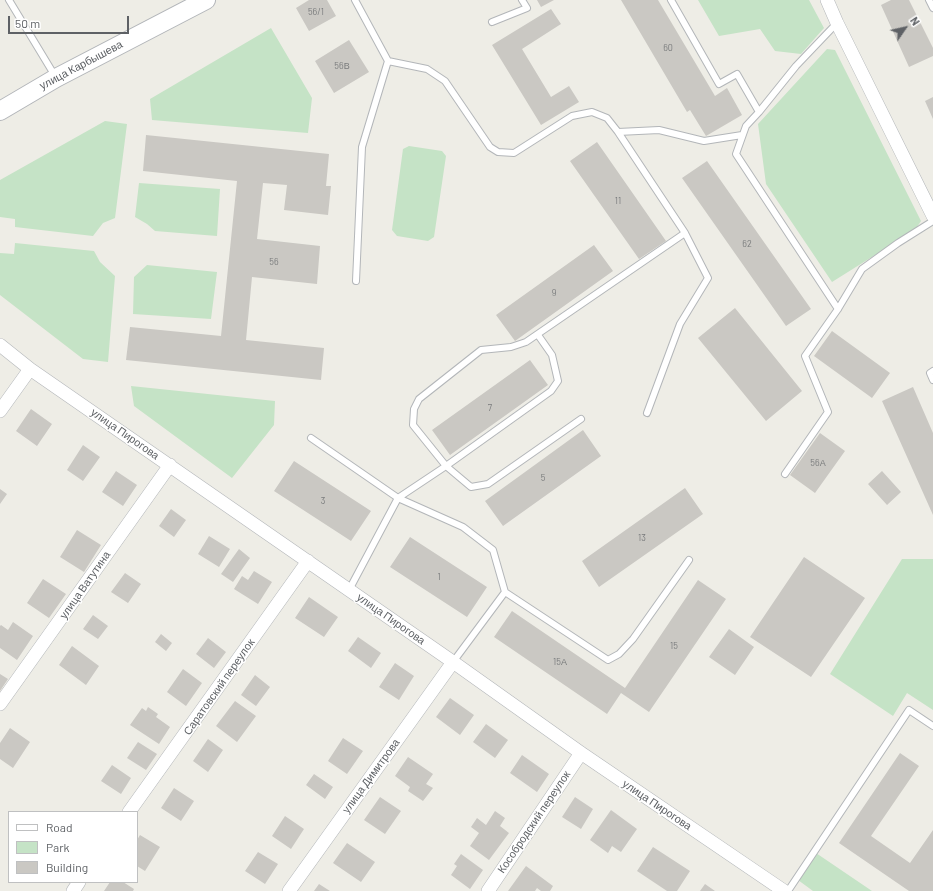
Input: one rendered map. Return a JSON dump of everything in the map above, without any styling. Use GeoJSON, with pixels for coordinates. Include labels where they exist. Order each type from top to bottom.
{"type":"FeatureCollection","features":[{"type":"Feature","properties":{"kind":"main road","name":"улица Карбышева"},"geometry":{"type":"LineString","coordinates":[[0,111],[56,78],[206,0]]}},
{"type":"Feature","properties":{"kind":"street"},"geometry":{"type":"LineString","coordinates":[[827,0],[933,216]]}},
{"type":"Feature","properties":{"kind":"street","name":"улица Пирогова"},"geometry":{"type":"LineString","coordinates":[[0,345],[30,369],[453,662],[581,753],[784,891]]}},
{"type":"Feature","properties":{"kind":"street"},"geometry":{"type":"LineString","coordinates":[[0,411],[30,369]]}},
{"type":"Feature","properties":{"kind":"street","name":"улица Ватутина"},"geometry":{"type":"LineString","coordinates":[[0,704],[170,465]]}},
{"type":"Feature","properties":{"kind":"street","name":"Саратовский переулок"},"geometry":{"type":"LineString","coordinates":[[130,811],[308,561]]}},
{"type":"Feature","properties":{"kind":"street","name":"улица Димитрова"},"geometry":{"type":"LineString","coordinates":[[289,891],[453,662]]}},
{"type":"Feature","properties":{"kind":"street","name":"Кособродский переулок"},"geometry":{"type":"LineString","coordinates":[[488,891],[581,753]]}},
{"type":"Feature","properties":{"kind":"lane"},"geometry":{"type":"LineString","coordinates":[[9,0],[56,78]]}},
{"type":"Feature","properties":{"kind":"lane"},"geometry":{"type":"LineString","coordinates":[[355,0],[388,61],[362,147],[356,281]]}},
{"type":"Feature","properties":{"kind":"lane"},"geometry":{"type":"LineString","coordinates":[[492,22],[527,8],[522,0]]}},
{"type":"Feature","properties":{"kind":"lane"},"geometry":{"type":"LineString","coordinates":[[671,0],[719,84],[737,74],[759,112]]}},
{"type":"Feature","properties":{"kind":"lane"},"geometry":{"type":"LineString","coordinates":[[929,0],[933,8]]}},
{"type":"Feature","properties":{"kind":"lane"},"geometry":{"type":"LineString","coordinates":[[837,23],[796,66],[746,126],[736,154],[838,309]]}},
{"type":"Feature","properties":{"kind":"lane"},"geometry":{"type":"LineString","coordinates":[[388,61],[427,69],[445,81],[490,147],[498,152],[514,153],[572,116],[592,112],[607,118],[618,132],[685,233],[708,278],[680,324],[647,413]]}},
{"type":"Feature","properties":{"kind":"lane"},"geometry":{"type":"LineString","coordinates":[[618,132],[659,130],[704,140],[742,135]]}},
{"type":"Feature","properties":{"kind":"lane"},"geometry":{"type":"LineString","coordinates":[[785,474],[828,412],[805,356],[838,309],[862,269],[898,243],[933,221]]}},
{"type":"Feature","properties":{"kind":"lane"},"geometry":{"type":"LineString","coordinates":[[581,419],[488,484],[471,487],[446,466],[413,425],[414,409],[419,399],[481,350],[511,347],[526,342],[685,233]]}},
{"type":"Feature","properties":{"kind":"lane"},"geometry":{"type":"LineString","coordinates":[[349,590],[398,498],[446,466],[550,391],[558,382],[552,355],[538,335]]}},
{"type":"Feature","properties":{"kind":"lane"},"geometry":{"type":"LineString","coordinates":[[933,371],[930,373],[933,380]]}},
{"type":"Feature","properties":{"kind":"lane"},"geometry":{"type":"LineString","coordinates":[[311,438],[398,498],[463,527],[493,550],[505,592],[608,660],[619,654],[633,639],[689,560]]}},
{"type":"Feature","properties":{"kind":"lane"},"geometry":{"type":"LineString","coordinates":[[453,662],[505,592]]}},
{"type":"Feature","properties":{"kind":"lane"},"geometry":{"type":"LineString","coordinates":[[788,891],[909,710],[933,726]]}},
{"type":"Feature","properties":{"kind":"green space"},"geometry":{"type":"Polygon","coordinates":[[[698,0],[809,0],[824,28],[801,54],[775,51],[760,29],[719,36],[698,0]]]}},
{"type":"Feature","properties":{"kind":"green space"},"geometry":{"type":"Polygon","coordinates":[[[271,28],[312,98],[308,133],[152,120],[150,99],[271,28]]]}},
{"type":"Feature","properties":{"kind":"green space"},"geometry":{"type":"Polygon","coordinates":[[[827,49],[835,50],[921,221],[915,230],[832,282],[766,184],[758,124],[827,49]]]}},
{"type":"Feature","properties":{"kind":"green space"},"geometry":{"type":"Polygon","coordinates":[[[105,121],[127,124],[115,218],[103,223],[93,236],[15,227],[15,219],[0,217],[0,180],[105,121]]]}},
{"type":"Feature","properties":{"kind":"green space"},"geometry":{"type":"Polygon","coordinates":[[[409,146],[442,151],[446,156],[434,237],[428,241],[397,236],[392,230],[403,149],[409,146]]]}},
{"type":"Feature","properties":{"kind":"green space"},"geometry":{"type":"Polygon","coordinates":[[[139,183],[220,189],[217,236],[155,231],[135,217],[139,183]]]}},
{"type":"Feature","properties":{"kind":"green space"},"geometry":{"type":"Polygon","coordinates":[[[15,243],[94,251],[100,262],[115,276],[108,362],[83,359],[0,295],[0,253],[14,254],[15,243]]]}},
{"type":"Feature","properties":{"kind":"green space"},"geometry":{"type":"Polygon","coordinates":[[[147,265],[217,272],[211,319],[133,314],[134,277],[147,265]]]}},
{"type":"Feature","properties":{"kind":"green space"},"geometry":{"type":"Polygon","coordinates":[[[131,386],[275,401],[274,425],[232,478],[134,406],[131,386]]]}},
{"type":"Feature","properties":{"kind":"green space"},"geometry":{"type":"Polygon","coordinates":[[[902,559],[933,559],[933,710],[907,693],[893,716],[830,674],[902,559]]]}},
{"type":"Feature","properties":{"kind":"green space"},"geometry":{"type":"Polygon","coordinates":[[[816,853],[872,891],[813,891],[798,880],[816,853]]]}},
{"type":"Feature","properties":{"kind":"building"},"geometry":{"type":"Polygon","coordinates":[[[309,0],[327,0],[336,16],[309,31],[296,8],[309,0]]]}},
{"type":"Feature","properties":{"kind":"building"},"geometry":{"type":"Polygon","coordinates":[[[537,0],[554,0],[541,7],[537,0]]]}},
{"type":"Feature","properties":{"kind":"building"},"geometry":{"type":"Polygon","coordinates":[[[621,0],[658,0],[715,96],[727,88],[742,115],[706,136],[690,110],[687,112],[621,0]]]}},
{"type":"Feature","properties":{"kind":"building"},"geometry":{"type":"Polygon","coordinates":[[[891,0],[909,0],[933,48],[933,56],[909,67],[881,5],[891,0]]]}},
{"type":"Feature","properties":{"kind":"building"},"geometry":{"type":"Polygon","coordinates":[[[551,9],[561,24],[522,49],[551,97],[569,86],[579,102],[541,125],[492,45],[551,9]]]}},
{"type":"Feature","properties":{"kind":"building"},"geometry":{"type":"Polygon","coordinates":[[[349,40],[369,72],[334,93],[315,61],[349,40]]]}},
{"type":"Feature","properties":{"kind":"building"},"geometry":{"type":"Polygon","coordinates":[[[933,97],[933,119],[925,101],[933,97]]]}},
{"type":"Feature","properties":{"kind":"building"},"geometry":{"type":"Polygon","coordinates":[[[146,135],[329,154],[326,186],[331,186],[328,215],[284,210],[287,185],[263,183],[257,239],[320,246],[317,284],[252,277],[246,340],[324,348],[321,380],[126,360],[130,327],[221,336],[237,181],[143,171],[146,135]]]}},
{"type":"Feature","properties":{"kind":"building"},"geometry":{"type":"Polygon","coordinates":[[[597,142],[666,241],[639,259],[570,161],[597,142]]]}},
{"type":"Feature","properties":{"kind":"building"},"geometry":{"type":"Polygon","coordinates":[[[707,161],[811,309],[786,326],[682,178],[707,161]]]}},
{"type":"Feature","properties":{"kind":"building"},"geometry":{"type":"Polygon","coordinates":[[[594,245],[613,271],[515,341],[496,315],[594,245]]]}},
{"type":"Feature","properties":{"kind":"building"},"geometry":{"type":"Polygon","coordinates":[[[735,308],[802,391],[766,421],[698,338],[735,308]]]}},
{"type":"Feature","properties":{"kind":"building"},"geometry":{"type":"Polygon","coordinates":[[[832,331],[890,373],[872,398],[814,356],[832,331]]]}},
{"type":"Feature","properties":{"kind":"building"},"geometry":{"type":"Polygon","coordinates":[[[530,360],[548,385],[450,455],[432,430],[530,360]]]}},
{"type":"Feature","properties":{"kind":"building"},"geometry":{"type":"Polygon","coordinates":[[[913,387],[933,433],[933,515],[882,401],[913,387]]]}},
{"type":"Feature","properties":{"kind":"building"},"geometry":{"type":"Polygon","coordinates":[[[31,409],[52,424],[37,446],[16,431],[31,409]]]}},
{"type":"Feature","properties":{"kind":"building"},"geometry":{"type":"Polygon","coordinates":[[[583,430],[601,456],[503,526],[485,501],[583,430]]]}},
{"type":"Feature","properties":{"kind":"building"},"geometry":{"type":"Polygon","coordinates":[[[820,433],[845,451],[815,493],[790,475],[820,433]]]}},
{"type":"Feature","properties":{"kind":"building"},"geometry":{"type":"Polygon","coordinates":[[[83,445],[100,457],[83,481],[67,470],[83,445]]]}},
{"type":"Feature","properties":{"kind":"building"},"geometry":{"type":"Polygon","coordinates":[[[294,461],[371,511],[351,541],[274,491],[294,461]]]}},
{"type":"Feature","properties":{"kind":"building"},"geometry":{"type":"Polygon","coordinates":[[[116,471],[137,485],[123,506],[102,492],[116,471]]]}},
{"type":"Feature","properties":{"kind":"building"},"geometry":{"type":"Polygon","coordinates":[[[882,471],[901,492],[887,505],[868,484],[882,471]]]}},
{"type":"Feature","properties":{"kind":"building"},"geometry":{"type":"Polygon","coordinates":[[[685,488],[703,514],[599,587],[582,561],[685,488]]]}},
{"type":"Feature","properties":{"kind":"building"},"geometry":{"type":"Polygon","coordinates":[[[0,489],[7,494],[0,504],[0,489]]]}},
{"type":"Feature","properties":{"kind":"building"},"geometry":{"type":"Polygon","coordinates":[[[171,509],[186,520],[174,537],[159,526],[171,509]]]}},
{"type":"Feature","properties":{"kind":"building"},"geometry":{"type":"Polygon","coordinates":[[[77,530],[101,545],[84,572],[60,557],[77,530]]]}},
{"type":"Feature","properties":{"kind":"building"},"geometry":{"type":"Polygon","coordinates":[[[209,536],[230,549],[219,567],[198,554],[209,536]]]}},
{"type":"Feature","properties":{"kind":"building"},"geometry":{"type":"Polygon","coordinates":[[[410,537],[487,587],[467,617],[390,567],[410,537]]]}},
{"type":"Feature","properties":{"kind":"building"},"geometry":{"type":"Polygon","coordinates":[[[239,549],[250,558],[233,582],[221,574],[239,549]]]}},
{"type":"Feature","properties":{"kind":"building"},"geometry":{"type":"Polygon","coordinates":[[[804,557],[865,598],[811,677],[750,637],[804,557]]]}},
{"type":"Feature","properties":{"kind":"building"},"geometry":{"type":"Polygon","coordinates":[[[254,571],[272,582],[258,604],[234,589],[242,576],[248,580],[254,571]]]}},
{"type":"Feature","properties":{"kind":"building"},"geometry":{"type":"Polygon","coordinates":[[[125,573],[141,584],[128,603],[111,592],[125,573]]]}},
{"type":"Feature","properties":{"kind":"building"},"geometry":{"type":"Polygon","coordinates":[[[43,579],[66,594],[49,618],[27,603],[43,579]]]}},
{"type":"Feature","properties":{"kind":"building"},"geometry":{"type":"Polygon","coordinates":[[[698,580],[726,599],[649,712],[621,693],[607,714],[494,637],[512,611],[625,688],[698,580]]]}},
{"type":"Feature","properties":{"kind":"building"},"geometry":{"type":"Polygon","coordinates":[[[309,597],[338,617],[324,637],[295,618],[309,597]]]}},
{"type":"Feature","properties":{"kind":"building"},"geometry":{"type":"Polygon","coordinates":[[[93,615],[108,626],[98,639],[83,629],[93,615]]]}},
{"type":"Feature","properties":{"kind":"building"},"geometry":{"type":"Polygon","coordinates":[[[13,622],[33,636],[17,660],[0,648],[0,626],[1,625],[8,630],[13,622]]]}},
{"type":"Feature","properties":{"kind":"building"},"geometry":{"type":"Polygon","coordinates":[[[729,629],[754,647],[735,675],[709,657],[729,629]]]}},
{"type":"Feature","properties":{"kind":"building"},"geometry":{"type":"Polygon","coordinates":[[[161,634],[172,643],[166,651],[155,642],[161,634]]]}},
{"type":"Feature","properties":{"kind":"building"},"geometry":{"type":"Polygon","coordinates":[[[358,637],[381,653],[371,668],[348,651],[358,637]]]}},
{"type":"Feature","properties":{"kind":"building"},"geometry":{"type":"Polygon","coordinates":[[[208,638],[226,652],[214,668],[196,654],[208,638]]]}},
{"type":"Feature","properties":{"kind":"building"},"geometry":{"type":"Polygon","coordinates":[[[72,646],[99,666],[86,685],[59,665],[72,646]]]}},
{"type":"Feature","properties":{"kind":"building"},"geometry":{"type":"Polygon","coordinates":[[[395,663],[414,676],[399,700],[379,687],[395,663]]]}},
{"type":"Feature","properties":{"kind":"building"},"geometry":{"type":"Polygon","coordinates":[[[183,669],[202,683],[186,706],[167,692],[183,669]]]}},
{"type":"Feature","properties":{"kind":"building"},"geometry":{"type":"Polygon","coordinates":[[[0,674],[8,679],[0,691],[0,674]]]}},
{"type":"Feature","properties":{"kind":"building"},"geometry":{"type":"Polygon","coordinates":[[[255,675],[270,687],[256,706],[241,695],[255,675]]]}},
{"type":"Feature","properties":{"kind":"building"},"geometry":{"type":"Polygon","coordinates":[[[450,698],[474,715],[460,735],[436,717],[450,698]]]}},
{"type":"Feature","properties":{"kind":"building"},"geometry":{"type":"Polygon","coordinates":[[[235,701],[256,716],[237,742],[216,726],[235,701]]]}},
{"type":"Feature","properties":{"kind":"building"},"geometry":{"type":"Polygon","coordinates":[[[148,707],[158,714],[156,717],[170,727],[159,744],[130,725],[142,708],[146,711],[148,707]]]}},
{"type":"Feature","properties":{"kind":"building"},"geometry":{"type":"Polygon","coordinates":[[[486,724],[508,740],[495,758],[473,742],[486,724]]]}},
{"type":"Feature","properties":{"kind":"building"},"geometry":{"type":"Polygon","coordinates":[[[10,728],[30,742],[13,768],[0,759],[0,743],[10,728]]]}},
{"type":"Feature","properties":{"kind":"building"},"geometry":{"type":"Polygon","coordinates":[[[343,738],[363,751],[347,774],[328,761],[343,738]]]}},
{"type":"Feature","properties":{"kind":"building"},"geometry":{"type":"Polygon","coordinates":[[[208,739],[223,750],[208,772],[193,761],[208,739]]]}},
{"type":"Feature","properties":{"kind":"building"},"geometry":{"type":"Polygon","coordinates":[[[138,742],[157,754],[146,770],[127,758],[138,742]]]}},
{"type":"Feature","properties":{"kind":"building"},"geometry":{"type":"Polygon","coordinates":[[[900,753],[919,766],[871,836],[910,863],[933,830],[933,891],[909,891],[839,843],[900,753]]]}},
{"type":"Feature","properties":{"kind":"building"},"geometry":{"type":"Polygon","coordinates":[[[522,755],[549,774],[537,792],[510,773],[522,755]]]}},
{"type":"Feature","properties":{"kind":"building"},"geometry":{"type":"Polygon","coordinates":[[[408,757],[433,774],[426,784],[433,788],[423,801],[408,791],[410,787],[395,776],[408,757]]]}},
{"type":"Feature","properties":{"kind":"building"},"geometry":{"type":"Polygon","coordinates":[[[112,765],[131,778],[121,794],[101,781],[112,765]]]}},
{"type":"Feature","properties":{"kind":"building"},"geometry":{"type":"Polygon","coordinates":[[[314,774],[333,787],[325,799],[306,785],[314,774]]]}},
{"type":"Feature","properties":{"kind":"building"},"geometry":{"type":"Polygon","coordinates":[[[174,788],[194,801],[181,821],[161,808],[174,788]]]}},
{"type":"Feature","properties":{"kind":"building"},"geometry":{"type":"Polygon","coordinates":[[[380,797],[401,811],[385,834],[364,820],[380,797]]]}},
{"type":"Feature","properties":{"kind":"building"},"geometry":{"type":"Polygon","coordinates":[[[575,797],[593,809],[581,829],[562,817],[575,797]]]}},
{"type":"Feature","properties":{"kind":"building"},"geometry":{"type":"Polygon","coordinates":[[[611,810],[637,829],[621,852],[612,846],[608,853],[590,840],[611,810]]]}},
{"type":"Feature","properties":{"kind":"building"},"geometry":{"type":"Polygon","coordinates":[[[495,811],[505,818],[500,826],[509,833],[489,860],[470,846],[479,833],[471,827],[477,818],[486,825],[495,811]]]}},
{"type":"Feature","properties":{"kind":"building"},"geometry":{"type":"Polygon","coordinates":[[[285,816],[304,829],[291,849],[272,836],[285,816]]]}},
{"type":"Feature","properties":{"kind":"building"},"geometry":{"type":"Polygon","coordinates":[[[140,835],[160,847],[145,871],[138,867],[138,838],[140,835]]]}},
{"type":"Feature","properties":{"kind":"building"},"geometry":{"type":"Polygon","coordinates":[[[347,843],[375,862],[361,882],[333,863],[347,843]]]}},
{"type":"Feature","properties":{"kind":"building"},"geometry":{"type":"Polygon","coordinates":[[[653,847],[690,871],[677,891],[667,891],[637,871],[653,847]]]}},
{"type":"Feature","properties":{"kind":"building"},"geometry":{"type":"Polygon","coordinates":[[[258,852],[278,864],[265,884],[245,871],[258,852]]]}},
{"type":"Feature","properties":{"kind":"building"},"geometry":{"type":"Polygon","coordinates":[[[461,854],[483,870],[470,889],[451,875],[457,866],[454,864],[461,854]]]}},
{"type":"Feature","properties":{"kind":"building"},"geometry":{"type":"Polygon","coordinates":[[[526,866],[553,886],[550,891],[541,891],[537,888],[535,891],[508,891],[526,866]]]}},
{"type":"Feature","properties":{"kind":"building"},"geometry":{"type":"Polygon","coordinates":[[[109,883],[125,883],[134,889],[133,891],[104,891],[109,883]]]}},
{"type":"Feature","properties":{"kind":"building"},"geometry":{"type":"Polygon","coordinates":[[[319,884],[330,891],[314,891],[319,884]]]}},
{"type":"Feature","properties":{"kind":"building"},"geometry":{"type":"Polygon","coordinates":[[[705,884],[715,891],[700,891],[705,884]]]}}]}
